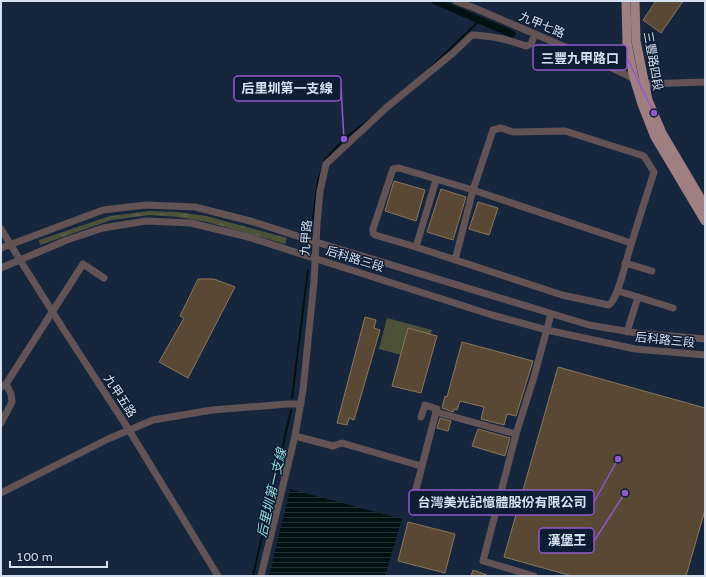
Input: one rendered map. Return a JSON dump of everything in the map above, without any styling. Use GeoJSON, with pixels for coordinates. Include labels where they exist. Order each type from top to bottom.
{"type":"FeatureCollection","features":[{"type":"Feature","properties":{"kind":"main road","name":"三豐路四段"},"geometry":{"type":"LineString","coordinates":[[626,1],[627,43],[634,78],[642,104],[655,137],[705,222]]}},
{"type":"Feature","properties":{"kind":"main road","name":"三豐路四段"},"geometry":{"type":"LineString","coordinates":[[635,1],[636,41],[648,100],[662,133],[705,206]]}},
{"type":"Feature","properties":{"kind":"street","name":"九甲七路"},"geometry":{"type":"LineString","coordinates":[[456,1],[600,62],[645,84]]}},
{"type":"Feature","properties":{"kind":"street","name":"九甲七路"},"geometry":{"type":"LineString","coordinates":[[474,1],[485,12]]}},
{"type":"Feature","properties":{"kind":"street","name":"九甲路"},"geometry":{"type":"LineString","coordinates":[[261,576],[295,436],[301,404],[312,305],[320,191],[326,164],[339,150],[386,108],[453,53],[472,35],[506,39],[526,46],[531,44],[535,34]]}},
{"type":"Feature","properties":{"kind":"street"},"geometry":{"type":"LineString","coordinates":[[645,84],[705,82]]}},
{"type":"Feature","properties":{"kind":"street"},"geometry":{"type":"LineString","coordinates":[[455,260],[473,190],[494,130],[501,128],[513,132],[565,131],[644,156],[654,172],[631,243],[618,291],[612,303],[609,305],[562,295],[375,235],[373,229],[394,169],[399,168],[473,190],[631,243]]}},
{"type":"Feature","properties":{"kind":"street"},"geometry":{"type":"LineString","coordinates":[[416,247],[436,180]]}},
{"type":"Feature","properties":{"kind":"street","name":"后科路三段"},"geometry":{"type":"LineString","coordinates":[[1,248],[103,210],[146,204],[195,207],[254,222],[589,325],[627,332],[705,338]]}},
{"type":"Feature","properties":{"kind":"street","name":"后科路三段"},"geometry":{"type":"LineString","coordinates":[[1,268],[67,240],[103,228],[146,221],[191,224],[248,237],[492,315],[547,330],[635,349],[705,355]]}},
{"type":"Feature","properties":{"kind":"street","name":"九甲五路"},"geometry":{"type":"LineString","coordinates":[[1,229],[52,312],[129,430],[218,576]]}},
{"type":"Feature","properties":{"kind":"street"},"geometry":{"type":"LineString","coordinates":[[626,263],[652,271]]}},
{"type":"Feature","properties":{"kind":"street"},"geometry":{"type":"LineString","coordinates":[[1,423],[12,402],[11,394],[4,386],[83,264],[104,278]]}},
{"type":"Feature","properties":{"kind":"street"},"geometry":{"type":"LineString","coordinates":[[618,291],[673,308]]}},
{"type":"Feature","properties":{"kind":"street"},"geometry":{"type":"LineString","coordinates":[[627,332],[638,297]]}},
{"type":"Feature","properties":{"kind":"street"},"geometry":{"type":"LineString","coordinates":[[534,576],[483,561],[516,434],[534,377],[551,314]]}},
{"type":"Feature","properties":{"kind":"street"},"geometry":{"type":"LineString","coordinates":[[1,493],[108,439],[153,420],[212,410],[301,404]]}},
{"type":"Feature","properties":{"kind":"street"},"geometry":{"type":"LineString","coordinates":[[415,493],[437,409],[425,405],[421,417]]}},
{"type":"Feature","properties":{"kind":"street"},"geometry":{"type":"LineString","coordinates":[[436,412],[516,434]]}},
{"type":"Feature","properties":{"kind":"street"},"geometry":{"type":"LineString","coordinates":[[295,436],[332,446],[342,443],[421,466]]}},
{"type":"Feature","properties":{"kind":"green space"},"geometry":{"type":"Polygon","coordinates":[[[149,211],[177,212],[206,216],[287,238],[285,244],[207,222],[178,217],[150,215],[111,220],[40,245],[39,240],[110,216],[149,211]]]}},
{"type":"Feature","properties":{"kind":"green space"},"geometry":{"type":"Polygon","coordinates":[[[387,318],[432,330],[424,361],[379,349],[387,318]]]}},
{"type":"Feature","properties":{"kind":"shaded area"},"geometry":{"type":"Polygon","coordinates":[[[290,489],[402,519],[385,576],[269,576],[290,489]]]}},
{"type":"Feature","properties":{"kind":"building"},"geometry":{"type":"Polygon","coordinates":[[[656,1],[683,1],[661,33],[643,20],[656,1]]]}},
{"type":"Feature","properties":{"kind":"building"},"geometry":{"type":"Polygon","coordinates":[[[394,181],[425,190],[416,221],[385,211],[394,181]]]}},
{"type":"Feature","properties":{"kind":"building"},"geometry":{"type":"Polygon","coordinates":[[[441,189],[466,197],[453,240],[427,232],[441,189]]]}},
{"type":"Feature","properties":{"kind":"building"},"geometry":{"type":"Polygon","coordinates":[[[478,202],[498,208],[489,235],[469,229],[478,202]]]}},
{"type":"Feature","properties":{"kind":"building"},"geometry":{"type":"Polygon","coordinates":[[[198,279],[214,279],[235,287],[188,378],[159,362],[184,318],[180,316],[198,279]]]}},
{"type":"Feature","properties":{"kind":"building"},"geometry":{"type":"Polygon","coordinates":[[[365,317],[376,320],[374,328],[380,330],[354,420],[349,418],[347,425],[337,423],[365,317]]]}},
{"type":"Feature","properties":{"kind":"building"},"geometry":{"type":"Polygon","coordinates":[[[408,328],[437,336],[421,393],[392,386],[408,328]]]}},
{"type":"Feature","properties":{"kind":"building"},"geometry":{"type":"Polygon","coordinates":[[[462,342],[533,361],[516,416],[507,414],[504,425],[481,419],[484,407],[460,401],[457,410],[454,409],[453,412],[442,408],[445,396],[447,397],[462,342]]]}},
{"type":"Feature","properties":{"kind":"building"},"geometry":{"type":"Polygon","coordinates":[[[558,367],[705,408],[705,510],[686,576],[572,576],[504,557],[558,367]]]}},
{"type":"Feature","properties":{"kind":"building"},"geometry":{"type":"Polygon","coordinates":[[[440,418],[451,421],[448,431],[437,428],[440,418]]]}},
{"type":"Feature","properties":{"kind":"building"},"geometry":{"type":"Polygon","coordinates":[[[478,429],[510,438],[505,456],[472,446],[478,429]]]}},
{"type":"Feature","properties":{"kind":"building"},"geometry":{"type":"Polygon","coordinates":[[[408,522],[455,534],[445,573],[398,561],[408,522]]]}},
{"type":"Feature","properties":{"kind":"building"},"geometry":{"type":"Polygon","coordinates":[[[473,570],[487,575],[487,576],[471,576],[473,570]]]}},
{"type":"Feature","properties":{"kind":"waterway"},"geometry":{"type":"LineString","coordinates":[[435,1],[512,34]]}},
{"type":"Feature","properties":{"kind":"waterway","name":"后里圳第一支線"},"geometry":{"type":"LineString","coordinates":[[431,67],[480,20]]}},
{"type":"Feature","properties":{"kind":"waterway","name":"后里圳第一支線"},"geometry":{"type":"LineString","coordinates":[[324,163],[324,161],[344,139],[371,118]]}},
{"type":"Feature","properties":{"kind":"waterway","name":"后里圳第一支線"},"geometry":{"type":"LineString","coordinates":[[312,228],[318,180],[322,169]]}},
{"type":"Feature","properties":{"kind":"waterway","name":"后里圳第一支線"},"geometry":{"type":"LineString","coordinates":[[292,398],[308,270]]}},
{"type":"Feature","properties":{"kind":"waterway","name":"后里圳第一支線"},"geometry":{"type":"LineString","coordinates":[[253,576],[291,410]]}},
{"type":"Feature","properties":{"kind":"place","name":"三豐九甲路口"},"geometry":{"type":"Point","coordinates":[654,113]}},
{"type":"Feature","properties":{"kind":"place","name":"后里圳第一支線"},"geometry":{"type":"Point","coordinates":[344,139]}},
{"type":"Feature","properties":{"kind":"place","name":"台灣美光記憶體股份有限公司"},"geometry":{"type":"Point","coordinates":[618,459]}},
{"type":"Feature","properties":{"kind":"place","name":"漢堡王"},"geometry":{"type":"Point","coordinates":[625,493]}}]}
